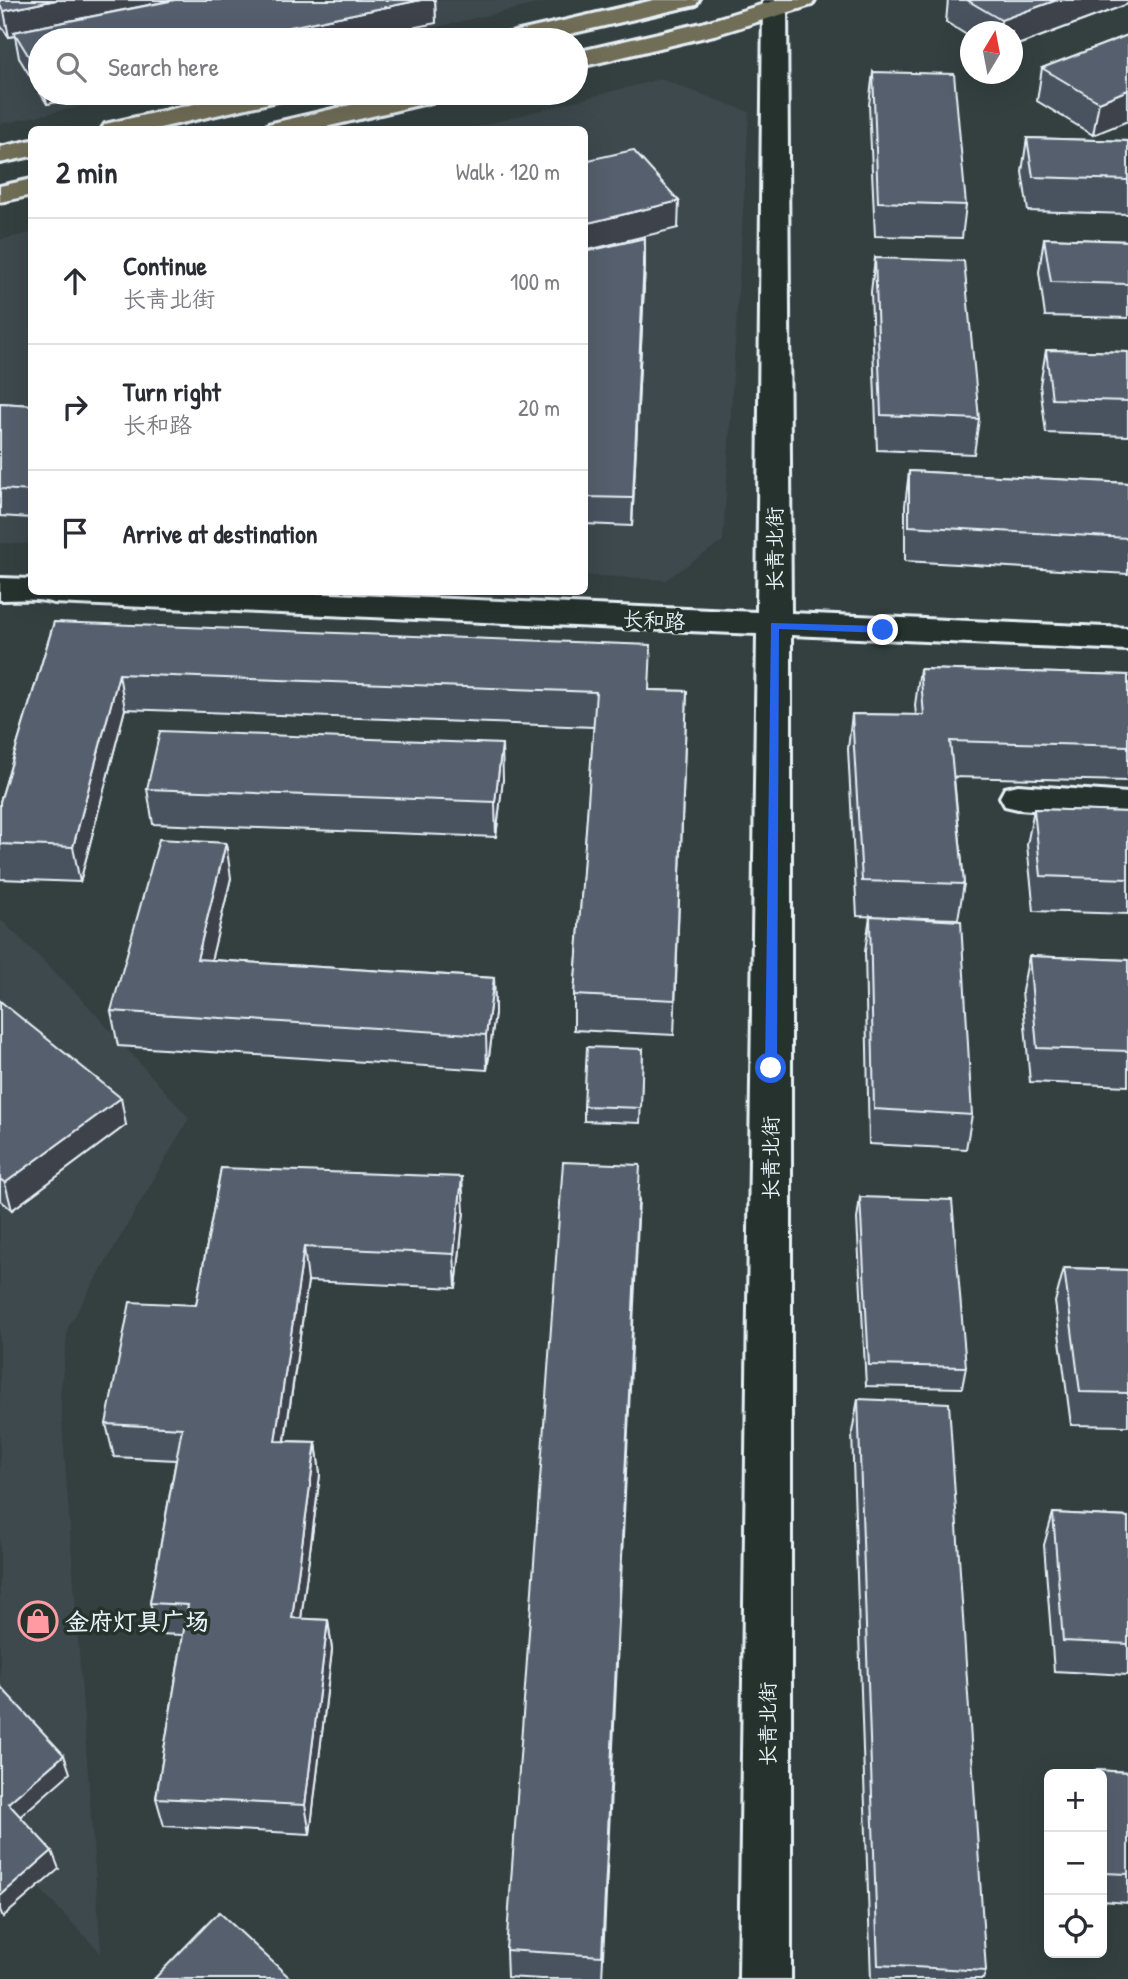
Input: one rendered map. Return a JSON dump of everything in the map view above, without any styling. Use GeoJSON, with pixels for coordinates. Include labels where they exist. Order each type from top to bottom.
{"type":"FeatureCollection","features":[{"type":"Feature","properties":{"kind":"main road"},"geometry":{"type":"LineString","coordinates":[[564,28],[687,0]]}},
{"type":"Feature","properties":{"kind":"main road"},"geometry":{"type":"LineString","coordinates":[[588,57],[709,29],[784,3]]}},
{"type":"Feature","properties":{"kind":"main road"},"geometry":{"type":"LineString","coordinates":[[132,126],[224,105]]}},
{"type":"Feature","properties":{"kind":"main road"},"geometry":{"type":"LineString","coordinates":[[294,126],[384,105]]}},
{"type":"Feature","properties":{"kind":"main road"},"geometry":{"type":"LineString","coordinates":[[0,155],[28,149]]}},
{"type":"Feature","properties":{"kind":"main road"},"geometry":{"type":"LineString","coordinates":[[0,194],[28,188]]}},
{"type":"Feature","properties":{"kind":"street","name":"长青北街"},"geometry":{"type":"LineString","coordinates":[[765,1979],[774,625],[784,3]]}},
{"type":"Feature","properties":{"kind":"street"},"geometry":{"type":"LineString","coordinates":[[0,589],[28,590]]}},
{"type":"Feature","properties":{"kind":"street","name":"长和路"},"geometry":{"type":"LineString","coordinates":[[119,595],[1128,639]]}},
{"type":"Feature","properties":{"kind":"street"},"geometry":{"type":"LineString","coordinates":[[1018,797],[1128,805]]}},
{"type":"Feature","properties":{"kind":"shaded area"},"geometry":{"type":"Polygon","coordinates":[[[0,0],[554,0],[432,28],[28,28],[28,105],[87,105],[0,124],[0,0]]]}},
{"type":"Feature","properties":{"kind":"shaded area"},"geometry":{"type":"Polygon","coordinates":[[[660,79],[749,112],[723,541],[665,580],[588,575],[588,126],[480,126],[561,105],[588,105],[588,98],[660,79]]]}},
{"type":"Feature","properties":{"kind":"shaded area"},"geometry":{"type":"Polygon","coordinates":[[[28,234],[28,544],[0,543],[0,240],[28,234]]]}},
{"type":"Feature","properties":{"kind":"shaded area","name":"金府灯具广场"},"geometry":{"type":"Polygon","coordinates":[[[0,919],[79,996],[189,1118],[68,1327],[60,1395],[101,1953],[0,1847],[0,919]]]}},
{"type":"Feature","properties":{"kind":"building"},"geometry":{"type":"Polygon","coordinates":[[[0,0],[56,0],[4,11],[0,0]]]}},
{"type":"Feature","properties":{"kind":"building"},"geometry":{"type":"Polygon","coordinates":[[[175,0],[421,0],[284,28],[34,28],[175,0]]]}},
{"type":"Feature","properties":{"kind":"building"},"geometry":{"type":"Polygon","coordinates":[[[967,0],[1057,0],[1001,20],[967,0]]]}},
{"type":"Feature","properties":{"kind":"building"},"geometry":{"type":"Polygon","coordinates":[[[28,29],[28,55],[14,32],[28,29]]]}},
{"type":"Feature","properties":{"kind":"building"},"geometry":{"type":"Polygon","coordinates":[[[1128,35],[1128,90],[1099,102],[1042,68],[1128,35]]]}},
{"type":"Feature","properties":{"kind":"building"},"geometry":{"type":"Polygon","coordinates":[[[873,72],[954,74],[966,205],[878,202],[873,72]]]}},
{"type":"Feature","properties":{"kind":"building"},"geometry":{"type":"Polygon","coordinates":[[[1027,138],[1128,141],[1128,180],[1033,177],[1027,138]]]}},
{"type":"Feature","properties":{"kind":"building"},"geometry":{"type":"Polygon","coordinates":[[[633,150],[679,201],[588,223],[588,160],[633,150]]]}},
{"type":"Feature","properties":{"kind":"building"},"geometry":{"type":"Polygon","coordinates":[[[645,238],[633,498],[588,497],[588,251],[645,238]]]}},
{"type":"Feature","properties":{"kind":"building"},"geometry":{"type":"Polygon","coordinates":[[[1044,238],[1128,241],[1128,284],[1051,282],[1044,238]]]}},
{"type":"Feature","properties":{"kind":"building"},"geometry":{"type":"Polygon","coordinates":[[[875,258],[964,261],[979,419],[881,415],[875,258]]]}},
{"type":"Feature","properties":{"kind":"building"},"geometry":{"type":"Polygon","coordinates":[[[1046,350],[1128,352],[1128,401],[1052,399],[1046,350]]]}},
{"type":"Feature","properties":{"kind":"building"},"geometry":{"type":"Polygon","coordinates":[[[0,403],[28,405],[28,491],[0,489],[0,403]]]}},
{"type":"Feature","properties":{"kind":"building"},"geometry":{"type":"Polygon","coordinates":[[[909,471],[1128,483],[1128,538],[909,526],[909,471]]]}},
{"type":"Feature","properties":{"kind":"building"},"geometry":{"type":"Polygon","coordinates":[[[54,622],[651,645],[649,690],[687,691],[675,1000],[574,995],[596,692],[119,674],[73,847],[0,844],[0,802],[54,622]]]}},
{"type":"Feature","properties":{"kind":"building"},"geometry":{"type":"Polygon","coordinates":[[[920,669],[1128,675],[1128,746],[950,741],[964,884],[862,881],[852,714],[924,715],[920,669]]]}},
{"type":"Feature","properties":{"kind":"building"},"geometry":{"type":"Polygon","coordinates":[[[160,731],[502,744],[495,802],[147,789],[160,731]]]}},
{"type":"Feature","properties":{"kind":"building"},"geometry":{"type":"Polygon","coordinates":[[[1034,809],[1128,812],[1128,879],[1041,876],[1034,809]]]}},
{"type":"Feature","properties":{"kind":"building"},"geometry":{"type":"Polygon","coordinates":[[[159,839],[226,843],[197,959],[494,978],[486,1035],[111,1011],[159,839]]]}},
{"type":"Feature","properties":{"kind":"building"},"geometry":{"type":"Polygon","coordinates":[[[870,916],[961,921],[972,1115],[874,1109],[870,916]]]}},
{"type":"Feature","properties":{"kind":"building"},"geometry":{"type":"Polygon","coordinates":[[[1029,956],[1128,960],[1128,1051],[1037,1048],[1029,956]]]}},
{"type":"Feature","properties":{"kind":"building"},"geometry":{"type":"Polygon","coordinates":[[[0,1001],[121,1098],[5,1183],[0,1179],[0,1001]]]}},
{"type":"Feature","properties":{"kind":"building"},"geometry":{"type":"Polygon","coordinates":[[[587,1047],[643,1049],[641,1108],[584,1106],[587,1047]]]}},
{"type":"Feature","properties":{"kind":"building"},"geometry":{"type":"Polygon","coordinates":[[[563,1162],[640,1165],[602,1956],[506,1950],[563,1162]]]}},
{"type":"Feature","properties":{"kind":"building"},"geometry":{"type":"Polygon","coordinates":[[[221,1168],[462,1177],[454,1254],[304,1247],[275,1441],[316,1442],[292,1618],[328,1620],[305,1805],[156,1798],[188,1605],[150,1603],[182,1428],[106,1424],[130,1302],[196,1305],[221,1168]]]}},
{"type":"Feature","properties":{"kind":"building"},"geometry":{"type":"Polygon","coordinates":[[[860,1197],[952,1200],[966,1367],[869,1365],[860,1197]]]}},
{"type":"Feature","properties":{"kind":"building"},"geometry":{"type":"Polygon","coordinates":[[[1064,1268],[1128,1270],[1128,1393],[1080,1392],[1064,1268]]]}},
{"type":"Feature","properties":{"kind":"building"},"geometry":{"type":"Polygon","coordinates":[[[858,1399],[949,1403],[986,1971],[878,1965],[858,1399]]]}},
{"type":"Feature","properties":{"kind":"building"},"geometry":{"type":"Polygon","coordinates":[[[1053,1513],[1128,1517],[1128,1644],[1063,1641],[1053,1513]]]}},
{"type":"Feature","properties":{"kind":"building"},"geometry":{"type":"Polygon","coordinates":[[[0,1686],[64,1755],[8,1803],[52,1851],[0,1896],[0,1686]]]}},
{"type":"Feature","properties":{"kind":"building"},"geometry":{"type":"Polygon","coordinates":[[[1107,1771],[1128,1772],[1128,1874],[1107,1873],[1107,1771]]]}},
{"type":"Feature","properties":{"kind":"building"},"geometry":{"type":"Polygon","coordinates":[[[219,1912],[291,1979],[154,1979],[219,1912]]]}},
{"type":"Feature","properties":{"kind":"place","name":"金府灯具广场"},"geometry":{"type":"Point","coordinates":[38,1621]}},
{"type":"Feature","properties":{"kind":"route"},"geometry":{"type":"LineString","coordinates":[[771,1068],[774,625],[883,630]]}}]}
